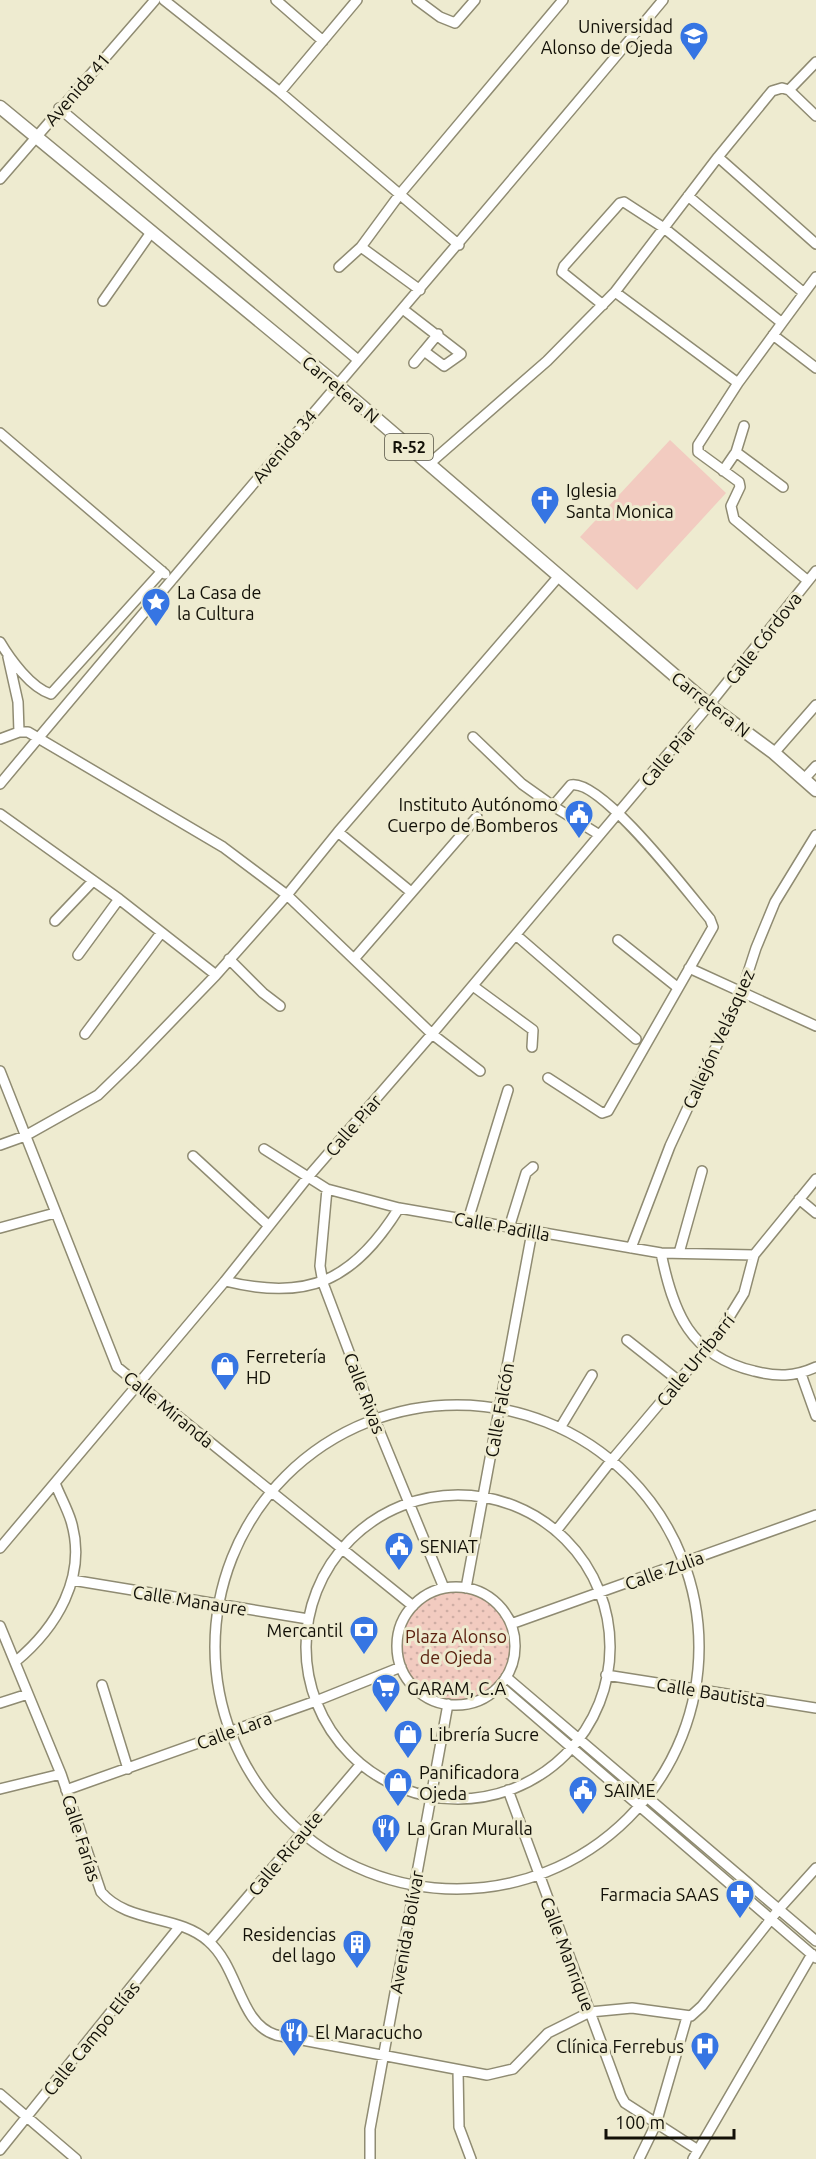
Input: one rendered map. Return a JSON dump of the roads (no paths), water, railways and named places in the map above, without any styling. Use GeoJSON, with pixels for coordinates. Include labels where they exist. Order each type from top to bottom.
{"type":"FeatureCollection","features":[{"type":"Feature","properties":{"kind":"main road","name":"Carretera N"},"geometry":{"type":"LineString","coordinates":[[0,107],[336,384],[709,705],[774,753],[816,790]]}},
{"type":"Feature","properties":{"kind":"street","name":"Avenida 41"},"geometry":{"type":"LineString","coordinates":[[0,179],[59,108],[155,0]]}},
{"type":"Feature","properties":{"kind":"street"},"geometry":{"type":"LineString","coordinates":[[164,0],[280,92],[459,245]]}},
{"type":"Feature","properties":{"kind":"street"},"geometry":{"type":"LineString","coordinates":[[276,0],[323,41]]}},
{"type":"Feature","properties":{"kind":"street"},"geometry":{"type":"LineString","coordinates":[[280,92],[357,0]]}},
{"type":"Feature","properties":{"kind":"street"},"geometry":{"type":"LineString","coordinates":[[417,0],[440,18],[452,23],[461,19],[475,0]]}},
{"type":"Feature","properties":{"kind":"street"},"geometry":{"type":"LineString","coordinates":[[339,267],[361,247],[400,194],[563,0]]}},
{"type":"Feature","properties":{"kind":"street","name":"Avenida 34"},"geometry":{"type":"LineString","coordinates":[[0,784],[336,384],[404,310],[459,245],[663,0]]}},
{"type":"Feature","properties":{"kind":"street"},"geometry":{"type":"LineString","coordinates":[[789,90],[816,62]]}},
{"type":"Feature","properties":{"kind":"street"},"geometry":{"type":"LineString","coordinates":[[429,464],[548,361],[615,292],[718,157],[772,92],[782,88],[789,90],[816,116]]}},
{"type":"Feature","properties":{"kind":"street"},"geometry":{"type":"LineString","coordinates":[[59,108],[358,360]]}},
{"type":"Feature","properties":{"kind":"street"},"geometry":{"type":"LineString","coordinates":[[718,157],[816,244]]}},
{"type":"Feature","properties":{"kind":"street"},"geometry":{"type":"LineString","coordinates":[[688,196],[810,290]]}},
{"type":"Feature","properties":{"kind":"street"},"geometry":{"type":"LineString","coordinates":[[603,304],[566,278],[562,272],[564,266],[620,203],[628,204],[664,228],[783,323]]}},
{"type":"Feature","properties":{"kind":"street"},"geometry":{"type":"LineString","coordinates":[[103,301],[152,231]]}},
{"type":"Feature","properties":{"kind":"street"},"geometry":{"type":"LineString","coordinates":[[361,247],[420,290]]}},
{"type":"Feature","properties":{"kind":"street"},"geometry":{"type":"LineString","coordinates":[[808,581],[734,519],[731,506],[740,487],[739,482],[702,456],[698,452],[698,445],[738,383],[810,290],[816,277]]}},
{"type":"Feature","properties":{"kind":"street"},"geometry":{"type":"LineString","coordinates":[[615,292],[738,383]]}},
{"type":"Feature","properties":{"kind":"street"},"geometry":{"type":"LineString","coordinates":[[404,310],[460,351],[460,356],[444,366],[424,351]]}},
{"type":"Feature","properties":{"kind":"street"},"geometry":{"type":"LineString","coordinates":[[414,363],[438,334]]}},
{"type":"Feature","properties":{"kind":"street"},"geometry":{"type":"LineString","coordinates":[[773,335],[816,368]]}},
{"type":"Feature","properties":{"kind":"street"},"geometry":{"type":"LineString","coordinates":[[723,471],[736,452],[744,426]]}},
{"type":"Feature","properties":{"kind":"street"},"geometry":{"type":"LineString","coordinates":[[0,433],[172,579]]}},
{"type":"Feature","properties":{"kind":"street"},"geometry":{"type":"LineString","coordinates":[[736,452],[783,487]]}},
{"type":"Feature","properties":{"kind":"street"},"geometry":{"type":"LineString","coordinates":[[0,642],[7,654],[42,691],[51,694],[162,571]]}},
{"type":"Feature","properties":{"kind":"street","name":"Calle Córdova"},"geometry":{"type":"LineString","coordinates":[[709,705],[816,571]]}},
{"type":"Feature","properties":{"kind":"street"},"geometry":{"type":"LineString","coordinates":[[0,1145],[25,1136],[98,1095],[216,975],[559,576]]}},
{"type":"Feature","properties":{"kind":"street"},"geometry":{"type":"LineString","coordinates":[[7,654],[18,702],[19,732]]}},
{"type":"Feature","properties":{"kind":"street","name":"Calle Piar"},"geometry":{"type":"LineString","coordinates":[[0,1548],[225,1281],[308,1177],[473,986],[598,834],[620,812],[709,705]]}},
{"type":"Feature","properties":{"kind":"street"},"geometry":{"type":"LineString","coordinates":[[774,753],[816,705]]}},
{"type":"Feature","properties":{"kind":"street"},"geometry":{"type":"LineString","coordinates":[[0,739],[19,732],[28,732],[39,737],[223,847],[287,895],[432,1034],[480,1071]]}},
{"type":"Feature","properties":{"kind":"street"},"geometry":{"type":"LineString","coordinates":[[473,737],[522,784],[598,834]]}},
{"type":"Feature","properties":{"kind":"street"},"geometry":{"type":"LineString","coordinates":[[804,779],[816,766]]}},
{"type":"Feature","properties":{"kind":"street"},"geometry":{"type":"LineString","coordinates":[[548,1078],[602,1113],[608,1111],[713,927],[710,919],[620,812],[594,792],[575,784],[553,806]]}},
{"type":"Feature","properties":{"kind":"street"},"geometry":{"type":"LineString","coordinates":[[0,814],[119,899],[216,975]]}},
{"type":"Feature","properties":{"kind":"street"},"geometry":{"type":"LineString","coordinates":[[354,959],[477,817]]}},
{"type":"Feature","properties":{"kind":"street"},"geometry":{"type":"LineString","coordinates":[[338,832],[411,892]]}},
{"type":"Feature","properties":{"kind":"street","name":"Callejón Velásquez"},"geometry":{"type":"LineString","coordinates":[[631,1248],[670,1146],[742,991],[775,902],[816,835]]}},
{"type":"Feature","properties":{"kind":"street"},"geometry":{"type":"LineString","coordinates":[[55,921],[93,881]]}},
{"type":"Feature","properties":{"kind":"street"},"geometry":{"type":"LineString","coordinates":[[78,955],[119,899]]}},
{"type":"Feature","properties":{"kind":"street"},"geometry":{"type":"LineString","coordinates":[[85,1034],[161,933]]}},
{"type":"Feature","properties":{"kind":"street"},"geometry":{"type":"LineString","coordinates":[[516,935],[636,1039]]}},
{"type":"Feature","properties":{"kind":"street"},"geometry":{"type":"LineString","coordinates":[[618,940],[677,987]]}},
{"type":"Feature","properties":{"kind":"street"},"geometry":{"type":"LineString","coordinates":[[229,959],[263,993],[280,1006]]}},
{"type":"Feature","properties":{"kind":"street"},"geometry":{"type":"LineString","coordinates":[[689,968],[816,1026]]}},
{"type":"Feature","properties":{"kind":"street"},"geometry":{"type":"LineString","coordinates":[[473,986],[533,1030],[532,1047]]}},
{"type":"Feature","properties":{"kind":"street","name":"Calle Miranda"},"geometry":{"type":"LineString","coordinates":[[0,1071],[111,1358],[117,1367],[413,1606]]}},
{"type":"Feature","properties":{"kind":"street"},"geometry":{"type":"LineString","coordinates":[[468,1220],[508,1090]]}},
{"type":"Feature","properties":{"kind":"street","name":"Calle Padilla"},"geometry":{"type":"LineString","coordinates":[[264,1149],[327,1190],[399,1208],[661,1253],[754,1255]]}},
{"type":"Feature","properties":{"kind":"street"},"geometry":{"type":"LineString","coordinates":[[193,1156],[269,1226]]}},
{"type":"Feature","properties":{"kind":"street"},"geometry":{"type":"LineString","coordinates":[[509,1228],[526,1173],[533,1167]]}},
{"type":"Feature","properties":{"kind":"street"},"geometry":{"type":"LineString","coordinates":[[679,1253],[701,1182],[702,1171]]}},
{"type":"Feature","properties":{"kind":"street","name":"Calle Urribarrí"},"geometry":{"type":"LineString","coordinates":[[556,1532],[611,1461],[705,1351],[744,1293],[754,1255],[816,1179]]}},
{"type":"Feature","properties":{"kind":"street","name":"Calle Rivas"},"geometry":{"type":"LineString","coordinates":[[327,1190],[320,1266],[323,1283],[374,1418],[444,1588]]}},
{"type":"Feature","properties":{"kind":"street"},"geometry":{"type":"LineString","coordinates":[[799,1199],[816,1213]]}},
{"type":"Feature","properties":{"kind":"street"},"geometry":{"type":"LineString","coordinates":[[225,1281],[276,1289],[323,1283],[362,1256],[399,1208]]}},
{"type":"Feature","properties":{"kind":"street"},"geometry":{"type":"LineString","coordinates":[[0,1228],[56,1213]]}},
{"type":"Feature","properties":{"kind":"street","name":"Calle Falcón"},"geometry":{"type":"LineString","coordinates":[[466,1588],[532,1232]]}},
{"type":"Feature","properties":{"kind":"street"},"geometry":{"type":"LineString","coordinates":[[661,1253],[670,1291],[690,1334],[705,1351],[751,1371],[786,1377],[801,1374],[816,1367]]}},
{"type":"Feature","properties":{"kind":"street"},"geometry":{"type":"LineString","coordinates":[[627,1340],[679,1382]]}},
{"type":"Feature","properties":{"kind":"street"},"geometry":{"type":"LineString","coordinates":[[801,1374],[816,1416]]}},
{"type":"Feature","properties":{"kind":"street"},"geometry":{"type":"LineString","coordinates":[[560,1428],[592,1375]]}},
{"type":"Feature","properties":{"kind":"street"},"geometry":{"type":"LineString","coordinates":[[445,1404],[499,1408],[531,1416],[560,1428],[611,1461],[654,1507],[683,1563],[698,1626],[695,1689],[677,1748],[647,1798],[640,1807],[588,1852],[539,1876],[504,1886],[468,1890],[415,1886],[356,1868],[302,1833],[260,1787],[230,1732],[217,1677],[215,1640],[219,1604],[226,1574],[237,1545],[271,1492],[293,1468],[318,1448],[374,1418],[409,1409],[445,1404]]}},
{"type":"Feature","properties":{"kind":"street"},"geometry":{"type":"LineString","coordinates":[[15,1662],[46,1634],[62,1608],[72,1580],[74,1538],[71,1522],[55,1483]]}},
{"type":"Feature","properties":{"kind":"street"},"geometry":{"type":"LineString","coordinates":[[445,1495],[483,1497],[522,1509],[556,1532],[582,1560],[599,1594],[608,1634],[606,1675],[596,1708],[571,1748],[538,1776],[508,1791],[469,1798],[430,1796],[393,1784],[361,1764],[334,1734],[316,1701],[307,1662],[309,1619],[321,1582],[342,1549],[365,1526],[408,1502],[445,1495]]}},
{"type":"Feature","properties":{"kind":"street","name":"Calle Zulia"},"geometry":{"type":"LineString","coordinates":[[511,1624],[816,1515]]}},
{"type":"Feature","properties":{"kind":"street","name":"Calle Manaure"},"geometry":{"type":"LineString","coordinates":[[72,1580],[309,1619]]}},
{"type":"Feature","properties":{"kind":"street"},"geometry":{"type":"LineString","coordinates":[[444,1588],[466,1588],[493,1600],[511,1624],[514,1657],[500,1686],[476,1702],[448,1704],[419,1692],[401,1667],[399,1638],[405,1617],[413,1606],[427,1595],[444,1588]]}},
{"type":"Feature","properties":{"kind":"street","name":"Calle Farías"},"geometry":{"type":"LineString","coordinates":[[0,1626],[61,1774],[100,1892],[109,1903],[135,1914],[194,1930],[210,1941],[226,1962],[253,2021],[265,2031],[487,2075],[507,2073],[520,2063],[548,2033],[590,2012]]}},
{"type":"Feature","properties":{"kind":"street","name":"Calle Lara"},"geometry":{"type":"LineString","coordinates":[[66,1790],[316,1701],[401,1667]]}},
{"type":"Feature","properties":{"kind":"street","name":"Calle Bautista"},"geometry":{"type":"LineString","coordinates":[[606,1675],[816,1708]]}},
{"type":"Feature","properties":{"kind":"street"},"geometry":{"type":"LineString","coordinates":[[506,1677],[816,1941]]}},
{"type":"Feature","properties":{"kind":"street"},"geometry":{"type":"LineString","coordinates":[[102,1685],[128,1769]]}},
{"type":"Feature","properties":{"kind":"street"},"geometry":{"type":"LineString","coordinates":[[500,1686],[814,1956],[696,2155]]}},
{"type":"Feature","properties":{"kind":"street"},"geometry":{"type":"LineString","coordinates":[[0,1704],[28,1694]]}},
{"type":"Feature","properties":{"kind":"street","name":"Avenida Bolívar"},"geometry":{"type":"LineString","coordinates":[[370,2159],[370,2129],[448,1704]]}},
{"type":"Feature","properties":{"kind":"street","name":"Calle Ricaute"},"geometry":{"type":"LineString","coordinates":[[210,1941],[361,1764]]}},
{"type":"Feature","properties":{"kind":"street"},"geometry":{"type":"LineString","coordinates":[[0,1789],[61,1774]]}},
{"type":"Feature","properties":{"kind":"street","name":"Calle Manrique"},"geometry":{"type":"LineString","coordinates":[[508,1791],[625,2103],[696,2155]]}},
{"type":"Feature","properties":{"kind":"street"},"geometry":{"type":"LineString","coordinates":[[639,2159],[656,2124],[687,2017],[702,2006],[779,1909],[816,1868]]}},
{"type":"Feature","properties":{"kind":"street","name":"Calle Campo Elías"},"geometry":{"type":"LineString","coordinates":[[0,2150],[180,1926]]}},
{"type":"Feature","properties":{"kind":"street"},"geometry":{"type":"LineString","coordinates":[[590,2012],[632,2008],[687,2017]]}},
{"type":"Feature","properties":{"kind":"street"},"geometry":{"type":"LineString","coordinates":[[458,2070],[459,2127],[471,2159]]}},
{"type":"Feature","properties":{"kind":"street"},"geometry":{"type":"LineString","coordinates":[[0,2094],[76,2159]]}},
{"type":"Feature","properties":{"kind":"place","name":"Universidad Alonso de Ojeda"},"geometry":{"type":"Point","coordinates":[694,62]}},
{"type":"Feature","properties":{"kind":"place","name":"Iglesia Santa Monica"},"geometry":{"type":"Point","coordinates":[545,526]}},
{"type":"Feature","properties":{"kind":"place","name":"La Casa de la Cultura"},"geometry":{"type":"Point","coordinates":[156,628]}},
{"type":"Feature","properties":{"kind":"place","name":"Instituto Autónomo Cuerpo de Bomberos"},"geometry":{"type":"Point","coordinates":[579,840]}},
{"type":"Feature","properties":{"kind":"place","name":"Ferretería HD"},"geometry":{"type":"Point","coordinates":[225,1392]}},
{"type":"Feature","properties":{"kind":"place","name":"SENIAT"},"geometry":{"type":"Point","coordinates":[399,1572]}},
{"type":"Feature","properties":{"kind":"place","name":"Mercantil"},"geometry":{"type":"Point","coordinates":[364,1656]}},
{"type":"Feature","properties":{"kind":"place","name":"GARAM, C.A"},"geometry":{"type":"Point","coordinates":[386,1714]}},
{"type":"Feature","properties":{"kind":"place","name":"Librería Sucre"},"geometry":{"type":"Point","coordinates":[408,1760]}},
{"type":"Feature","properties":{"kind":"place","name":"Panificadora Ojeda"},"geometry":{"type":"Point","coordinates":[398,1808]}},
{"type":"Feature","properties":{"kind":"place","name":"SAIME"},"geometry":{"type":"Point","coordinates":[583,1816]}},
{"type":"Feature","properties":{"kind":"place","name":"La Gran Muralla"},"geometry":{"type":"Point","coordinates":[386,1854]}},
{"type":"Feature","properties":{"kind":"place","name":"Farmacia SAAS"},"geometry":{"type":"Point","coordinates":[740,1920]}},
{"type":"Feature","properties":{"kind":"place","name":"Residencias del lago"},"geometry":{"type":"Point","coordinates":[357,1970]}},
{"type":"Feature","properties":{"kind":"place","name":"El Maracucho"},"geometry":{"type":"Point","coordinates":[294,2058]}},
{"type":"Feature","properties":{"kind":"place","name":"Clínica Ferrebus"},"geometry":{"type":"Point","coordinates":[705,2072]}},
{"type":"Feature","properties":{"kind":"park label","name":"Plaza Alonso de Ojeda"},"geometry":{"type":"Point","coordinates":[456,1646]}}]}
